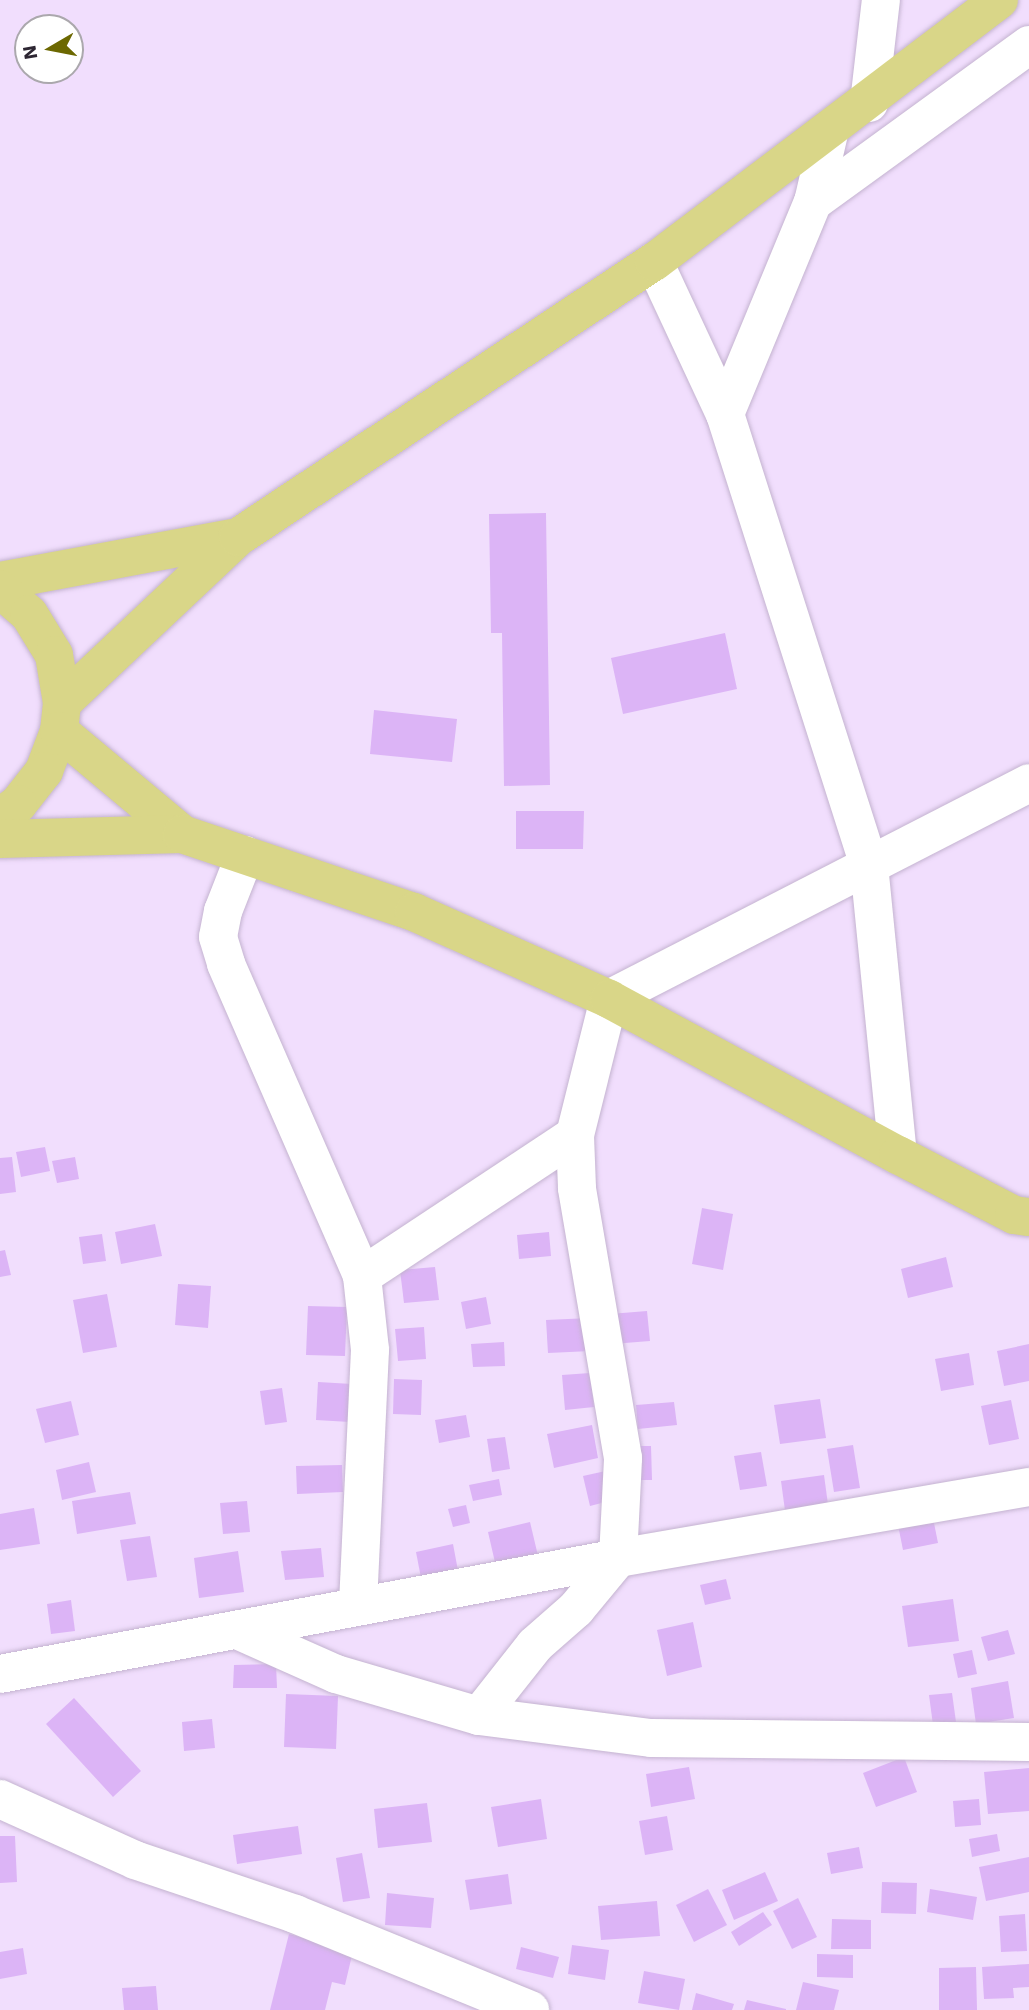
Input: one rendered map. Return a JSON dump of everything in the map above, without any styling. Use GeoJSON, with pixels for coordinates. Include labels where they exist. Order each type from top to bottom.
{"type":"FeatureCollection","features":[{"type":"Feature","properties":{"kind":"main road"},"geometry":{"type":"LineString","coordinates":[[61,717],[239,537],[654,262],[869,103],[999,0]]}},
{"type":"Feature","properties":{"kind":"main road"},"geometry":{"type":"LineString","coordinates":[[0,581],[239,537]]}},
{"type":"Feature","properties":{"kind":"main road"},"geometry":{"type":"LineString","coordinates":[[0,589],[29,614],[54,655],[61,717],[44,771],[18,804],[0,817]]}},
{"type":"Feature","properties":{"kind":"main road"},"geometry":{"type":"LineString","coordinates":[[61,717],[182,834]]}},
{"type":"Feature","properties":{"kind":"main road"},"geometry":{"type":"LineString","coordinates":[[0,839],[182,834],[414,912],[609,999],[898,1155],[1014,1215],[1029,1217]]}},
{"type":"Feature","properties":{"kind":"street"},"geometry":{"type":"LineString","coordinates":[[869,103],[881,0]]}},
{"type":"Feature","properties":{"kind":"street"},"geometry":{"type":"LineString","coordinates":[[813,202],[1029,44]]}},
{"type":"Feature","properties":{"kind":"street"},"geometry":{"type":"LineString","coordinates":[[725,414],[813,202],[829,133]]}},
{"type":"Feature","properties":{"kind":"street"},"geometry":{"type":"LineString","coordinates":[[654,262],[725,414],[869,865],[898,1155]]}},
{"type":"Feature","properties":{"kind":"street"},"geometry":{"type":"LineString","coordinates":[[479,1716],[535,1645],[576,1609],[618,1558],[623,1458],[577,1188],[575,1135],[609,999],[1029,783]]}},
{"type":"Feature","properties":{"kind":"street"},"geometry":{"type":"LineString","coordinates":[[245,855],[218,937],[362,1276],[370,1350],[358,1606]]}},
{"type":"Feature","properties":{"kind":"street"},"geometry":{"type":"LineString","coordinates":[[362,1276],[575,1135]]}},
{"type":"Feature","properties":{"kind":"street"},"geometry":{"type":"LineString","coordinates":[[0,1674],[618,1558],[1029,1487]]}},
{"type":"Feature","properties":{"kind":"street"},"geometry":{"type":"LineString","coordinates":[[237,1630],[336,1674],[479,1716],[651,1738],[1029,1742]]}},
{"type":"Feature","properties":{"kind":"street"},"geometry":{"type":"LineString","coordinates":[[0,1799],[135,1860],[295,1914],[524,2009]]}},
{"type":"Feature","properties":{"kind":"building"},"geometry":{"type":"Polygon","coordinates":[[[546,513],[550,785],[504,786],[502,633],[491,633],[489,514],[546,513]]]}},
{"type":"Feature","properties":{"kind":"building"},"geometry":{"type":"Polygon","coordinates":[[[725,633],[737,689],[623,714],[611,658],[725,633]]]}},
{"type":"Feature","properties":{"kind":"building"},"geometry":{"type":"Polygon","coordinates":[[[374,710],[457,719],[452,762],[370,754],[374,710]]]}},
{"type":"Feature","properties":{"kind":"building"},"geometry":{"type":"Polygon","coordinates":[[[516,811],[584,811],[583,849],[516,849],[516,811]]]}},
{"type":"Feature","properties":{"kind":"building"},"geometry":{"type":"Polygon","coordinates":[[[45,1147],[50,1171],[21,1177],[16,1152],[45,1147]]]}},
{"type":"Feature","properties":{"kind":"building"},"geometry":{"type":"Polygon","coordinates":[[[12,1157],[16,1192],[0,1194],[0,1158],[12,1157]]]}},
{"type":"Feature","properties":{"kind":"building"},"geometry":{"type":"Polygon","coordinates":[[[75,1157],[79,1179],[57,1183],[52,1161],[75,1157]]]}},
{"type":"Feature","properties":{"kind":"building"},"geometry":{"type":"Polygon","coordinates":[[[702,1208],[733,1214],[723,1270],[692,1264],[702,1208]]]}},
{"type":"Feature","properties":{"kind":"building"},"geometry":{"type":"Polygon","coordinates":[[[155,1224],[162,1256],[121,1264],[115,1232],[155,1224]]]}},
{"type":"Feature","properties":{"kind":"building"},"geometry":{"type":"Polygon","coordinates":[[[549,1232],[551,1256],[519,1259],[517,1235],[549,1232]]]}},
{"type":"Feature","properties":{"kind":"building"},"geometry":{"type":"Polygon","coordinates":[[[102,1234],[106,1261],[83,1264],[79,1237],[102,1234]]]}},
{"type":"Feature","properties":{"kind":"building"},"geometry":{"type":"Polygon","coordinates":[[[5,1250],[11,1275],[0,1277],[0,1251],[5,1250]]]}},
{"type":"Feature","properties":{"kind":"building"},"geometry":{"type":"Polygon","coordinates":[[[946,1257],[953,1287],[908,1298],[901,1269],[946,1257]]]}},
{"type":"Feature","properties":{"kind":"building"},"geometry":{"type":"Polygon","coordinates":[[[435,1267],[439,1300],[404,1303],[400,1270],[435,1267]]]}},
{"type":"Feature","properties":{"kind":"building"},"geometry":{"type":"Polygon","coordinates":[[[178,1284],[211,1286],[208,1328],[175,1325],[178,1284]]]}},
{"type":"Feature","properties":{"kind":"building"},"geometry":{"type":"Polygon","coordinates":[[[107,1294],[117,1347],[83,1353],[73,1300],[107,1294]]]}},
{"type":"Feature","properties":{"kind":"building"},"geometry":{"type":"Polygon","coordinates":[[[486,1297],[491,1324],[466,1329],[461,1302],[486,1297]]]}},
{"type":"Feature","properties":{"kind":"building"},"geometry":{"type":"Polygon","coordinates":[[[308,1306],[347,1307],[345,1356],[306,1355],[308,1306]]]}},
{"type":"Feature","properties":{"kind":"building"},"geometry":{"type":"Polygon","coordinates":[[[647,1311],[650,1341],[612,1344],[610,1314],[647,1311]]]}},
{"type":"Feature","properties":{"kind":"building"},"geometry":{"type":"Polygon","coordinates":[[[590,1318],[591,1351],[548,1353],[546,1320],[590,1318]]]}},
{"type":"Feature","properties":{"kind":"building"},"geometry":{"type":"Polygon","coordinates":[[[424,1327],[426,1359],[398,1361],[395,1329],[424,1327]]]}},
{"type":"Feature","properties":{"kind":"building"},"geometry":{"type":"Polygon","coordinates":[[[504,1342],[505,1366],[473,1367],[471,1344],[504,1342]]]}},
{"type":"Feature","properties":{"kind":"building"},"geometry":{"type":"Polygon","coordinates":[[[1029,1344],[1029,1381],[1004,1386],[997,1351],[1029,1344]]]}},
{"type":"Feature","properties":{"kind":"building"},"geometry":{"type":"Polygon","coordinates":[[[969,1353],[974,1385],[941,1391],[935,1359],[969,1353]]]}},
{"type":"Feature","properties":{"kind":"building"},"geometry":{"type":"Polygon","coordinates":[[[590,1373],[594,1407],[565,1410],[562,1375],[590,1373]]]}},
{"type":"Feature","properties":{"kind":"building"},"geometry":{"type":"Polygon","coordinates":[[[394,1379],[422,1380],[421,1415],[393,1414],[394,1379]]]}},
{"type":"Feature","properties":{"kind":"building"},"geometry":{"type":"Polygon","coordinates":[[[318,1382],[352,1384],[350,1422],[316,1420],[318,1382]]]}},
{"type":"Feature","properties":{"kind":"building"},"geometry":{"type":"Polygon","coordinates":[[[282,1388],[287,1422],[265,1425],[260,1391],[282,1388]]]}},
{"type":"Feature","properties":{"kind":"building"},"geometry":{"type":"Polygon","coordinates":[[[820,1399],[826,1438],[780,1444],[774,1405],[820,1399]]]}},
{"type":"Feature","properties":{"kind":"building"},"geometry":{"type":"Polygon","coordinates":[[[1011,1400],[1019,1439],[989,1445],[981,1406],[1011,1400]]]}},
{"type":"Feature","properties":{"kind":"building"},"geometry":{"type":"Polygon","coordinates":[[[71,1401],[79,1435],[45,1443],[36,1409],[71,1401]]]}},
{"type":"Feature","properties":{"kind":"building"},"geometry":{"type":"Polygon","coordinates":[[[674,1402],[677,1425],[638,1429],[636,1405],[674,1402]]]}},
{"type":"Feature","properties":{"kind":"building"},"geometry":{"type":"Polygon","coordinates":[[[466,1415],[470,1437],[439,1443],[435,1420],[466,1415]]]}},
{"type":"Feature","properties":{"kind":"building"},"geometry":{"type":"Polygon","coordinates":[[[592,1425],[598,1458],[554,1468],[547,1434],[592,1425]]]}},
{"type":"Feature","properties":{"kind":"building"},"geometry":{"type":"Polygon","coordinates":[[[505,1437],[510,1469],[492,1472],[487,1439],[505,1437]]]}},
{"type":"Feature","properties":{"kind":"building"},"geometry":{"type":"Polygon","coordinates":[[[853,1445],[860,1488],[834,1492],[827,1449],[853,1445]]]}},
{"type":"Feature","properties":{"kind":"building"},"geometry":{"type":"Polygon","coordinates":[[[631,1446],[651,1446],[652,1480],[631,1480],[631,1446]]]}},
{"type":"Feature","properties":{"kind":"building"},"geometry":{"type":"Polygon","coordinates":[[[761,1452],[767,1486],[740,1490],[734,1456],[761,1452]]]}},
{"type":"Feature","properties":{"kind":"building"},"geometry":{"type":"Polygon","coordinates":[[[89,1462],[96,1492],[62,1500],[56,1470],[89,1462]]]}},
{"type":"Feature","properties":{"kind":"building"},"geometry":{"type":"Polygon","coordinates":[[[342,1465],[343,1492],[297,1494],[296,1466],[342,1465]]]}},
{"type":"Feature","properties":{"kind":"building"},"geometry":{"type":"Polygon","coordinates":[[[610,1470],[617,1499],[590,1506],[583,1476],[610,1470]]]}},
{"type":"Feature","properties":{"kind":"building"},"geometry":{"type":"Polygon","coordinates":[[[824,1475],[829,1512],[786,1518],[781,1481],[824,1475]]]}},
{"type":"Feature","properties":{"kind":"building"},"geometry":{"type":"Polygon","coordinates":[[[499,1479],[502,1495],[473,1501],[469,1485],[499,1479]]]}},
{"type":"Feature","properties":{"kind":"building"},"geometry":{"type":"Polygon","coordinates":[[[130,1492],[136,1524],[77,1534],[72,1501],[130,1492]]]}},
{"type":"Feature","properties":{"kind":"building"},"geometry":{"type":"Polygon","coordinates":[[[247,1501],[250,1532],[223,1534],[220,1503],[247,1501]]]}},
{"type":"Feature","properties":{"kind":"building"},"geometry":{"type":"Polygon","coordinates":[[[466,1505],[470,1523],[453,1527],[448,1509],[466,1505]]]}},
{"type":"Feature","properties":{"kind":"building"},"geometry":{"type":"Polygon","coordinates":[[[34,1508],[40,1544],[0,1550],[0,1514],[34,1508]]]}},
{"type":"Feature","properties":{"kind":"building"},"geometry":{"type":"Polygon","coordinates":[[[933,1518],[938,1543],[903,1550],[898,1525],[933,1518]]]}},
{"type":"Feature","properties":{"kind":"building"},"geometry":{"type":"Polygon","coordinates":[[[530,1522],[539,1560],[497,1571],[488,1532],[530,1522]]]}},
{"type":"Feature","properties":{"kind":"building"},"geometry":{"type":"Polygon","coordinates":[[[150,1536],[157,1577],[127,1581],[120,1540],[150,1536]]]}},
{"type":"Feature","properties":{"kind":"building"},"geometry":{"type":"Polygon","coordinates":[[[453,1544],[459,1576],[422,1583],[416,1552],[453,1544]]]}},
{"type":"Feature","properties":{"kind":"building"},"geometry":{"type":"Polygon","coordinates":[[[321,1548],[324,1577],[285,1580],[281,1551],[321,1548]]]}},
{"type":"Feature","properties":{"kind":"building"},"geometry":{"type":"Polygon","coordinates":[[[238,1551],[244,1592],[199,1598],[194,1558],[238,1551]]]}},
{"type":"Feature","properties":{"kind":"building"},"geometry":{"type":"Polygon","coordinates":[[[726,1579],[731,1599],[705,1605],[700,1585],[726,1579]]]}},
{"type":"Feature","properties":{"kind":"building"},"geometry":{"type":"Polygon","coordinates":[[[953,1599],[959,1641],[908,1647],[902,1606],[953,1599]]]}},
{"type":"Feature","properties":{"kind":"building"},"geometry":{"type":"Polygon","coordinates":[[[71,1600],[75,1631],[51,1634],[47,1604],[71,1600]]]}},
{"type":"Feature","properties":{"kind":"building"},"geometry":{"type":"Polygon","coordinates":[[[693,1622],[702,1667],[667,1676],[657,1630],[693,1622]]]}},
{"type":"Feature","properties":{"kind":"building"},"geometry":{"type":"Polygon","coordinates":[[[1008,1630],[1015,1654],[988,1661],[981,1637],[1008,1630]]]}},
{"type":"Feature","properties":{"kind":"building"},"geometry":{"type":"Polygon","coordinates":[[[972,1650],[977,1674],[958,1678],[953,1654],[972,1650]]]}},
{"type":"Feature","properties":{"kind":"building"},"geometry":{"type":"Polygon","coordinates":[[[276,1664],[277,1688],[233,1688],[234,1665],[276,1664]]]}},
{"type":"Feature","properties":{"kind":"building"},"geometry":{"type":"Polygon","coordinates":[[[1008,1681],[1014,1718],[976,1724],[971,1688],[1008,1681]]]}},
{"type":"Feature","properties":{"kind":"building"},"geometry":{"type":"Polygon","coordinates":[[[952,1693],[956,1722],[933,1725],[929,1695],[952,1693]]]}},
{"type":"Feature","properties":{"kind":"building"},"geometry":{"type":"Polygon","coordinates":[[[286,1694],[338,1696],[336,1749],[284,1747],[286,1694]]]}},
{"type":"Feature","properties":{"kind":"building"},"geometry":{"type":"Polygon","coordinates":[[[74,1698],[141,1771],[113,1797],[46,1724],[74,1698]]]}},
{"type":"Feature","properties":{"kind":"building"},"geometry":{"type":"Polygon","coordinates":[[[212,1719],[215,1748],[184,1751],[182,1722],[212,1719]]]}},
{"type":"Feature","properties":{"kind":"building"},"geometry":{"type":"Polygon","coordinates":[[[904,1757],[917,1792],[876,1807],[863,1773],[904,1757]]]}},
{"type":"Feature","properties":{"kind":"building"},"geometry":{"type":"Polygon","coordinates":[[[689,1767],[695,1799],[651,1807],[646,1774],[689,1767]]]}},
{"type":"Feature","properties":{"kind":"building"},"geometry":{"type":"Polygon","coordinates":[[[1029,1768],[1029,1811],[988,1814],[984,1772],[1029,1768]]]}},
{"type":"Feature","properties":{"kind":"building"},"geometry":{"type":"Polygon","coordinates":[[[541,1799],[547,1839],[498,1847],[491,1807],[541,1799]]]}},
{"type":"Feature","properties":{"kind":"building"},"geometry":{"type":"Polygon","coordinates":[[[979,1799],[981,1825],[955,1827],[953,1801],[979,1799]]]}},
{"type":"Feature","properties":{"kind":"building"},"geometry":{"type":"Polygon","coordinates":[[[427,1803],[432,1842],[378,1848],[374,1809],[427,1803]]]}},
{"type":"Feature","properties":{"kind":"building"},"geometry":{"type":"Polygon","coordinates":[[[667,1816],[673,1850],[645,1855],[639,1821],[667,1816]]]}},
{"type":"Feature","properties":{"kind":"building"},"geometry":{"type":"Polygon","coordinates":[[[298,1826],[302,1854],[237,1864],[233,1835],[298,1826]]]}},
{"type":"Feature","properties":{"kind":"building"},"geometry":{"type":"Polygon","coordinates":[[[997,1834],[1000,1851],[972,1857],[969,1839],[997,1834]]]}},
{"type":"Feature","properties":{"kind":"building"},"geometry":{"type":"Polygon","coordinates":[[[0,1836],[15,1836],[17,1882],[0,1883],[0,1836]]]}},
{"type":"Feature","properties":{"kind":"building"},"geometry":{"type":"Polygon","coordinates":[[[859,1847],[863,1868],[831,1874],[827,1853],[859,1847]]]}},
{"type":"Feature","properties":{"kind":"building"},"geometry":{"type":"Polygon","coordinates":[[[362,1853],[370,1898],[343,1902],[336,1858],[362,1853]]]}},
{"type":"Feature","properties":{"kind":"building"},"geometry":{"type":"Polygon","coordinates":[[[1029,1857],[1029,1892],[986,1901],[979,1867],[1029,1857]]]}},
{"type":"Feature","properties":{"kind":"building"},"geometry":{"type":"Polygon","coordinates":[[[765,1872],[778,1901],[734,1920],[722,1890],[765,1872]]]}},
{"type":"Feature","properties":{"kind":"building"},"geometry":{"type":"Polygon","coordinates":[[[508,1874],[512,1904],[470,1910],[465,1880],[508,1874]]]}},
{"type":"Feature","properties":{"kind":"building"},"geometry":{"type":"Polygon","coordinates":[[[882,1882],[917,1883],[916,1914],[881,1913],[882,1882]]]}},
{"type":"Feature","properties":{"kind":"building"},"geometry":{"type":"Polygon","coordinates":[[[708,1889],[727,1925],[694,1942],[676,1905],[708,1889]]]}},
{"type":"Feature","properties":{"kind":"building"},"geometry":{"type":"Polygon","coordinates":[[[930,1889],[977,1897],[973,1920],[927,1912],[930,1889]]]}},
{"type":"Feature","properties":{"kind":"building"},"geometry":{"type":"Polygon","coordinates":[[[387,1893],[434,1898],[431,1928],[385,1925],[387,1893]]]}},
{"type":"Feature","properties":{"kind":"building"},"geometry":{"type":"Polygon","coordinates":[[[798,1898],[817,1937],[792,1949],[773,1911],[798,1898]]]}},
{"type":"Feature","properties":{"kind":"building"},"geometry":{"type":"Polygon","coordinates":[[[657,1901],[660,1936],[601,1940],[598,1906],[657,1901]]]}},
{"type":"Feature","properties":{"kind":"building"},"geometry":{"type":"Polygon","coordinates":[[[763,1912],[772,1925],[739,1946],[731,1932],[763,1912]]]}},
{"type":"Feature","properties":{"kind":"building"},"geometry":{"type":"Polygon","coordinates":[[[1025,1914],[1027,1951],[1001,1952],[999,1916],[1025,1914]]]}},
{"type":"Feature","properties":{"kind":"building"},"geometry":{"type":"Polygon","coordinates":[[[832,1919],[871,1920],[871,1949],[831,1949],[832,1919]]]}},
{"type":"Feature","properties":{"kind":"building"},"geometry":{"type":"Polygon","coordinates":[[[289,1934],[353,1951],[345,1985],[332,1982],[325,2010],[270,2010],[289,1934]]]}},
{"type":"Feature","properties":{"kind":"building"},"geometry":{"type":"Polygon","coordinates":[[[572,1945],[609,1950],[605,1980],[568,1974],[572,1945]]]}},
{"type":"Feature","properties":{"kind":"building"},"geometry":{"type":"Polygon","coordinates":[[[521,1947],[559,1957],[553,1978],[516,1969],[521,1947]]]}},
{"type":"Feature","properties":{"kind":"building"},"geometry":{"type":"Polygon","coordinates":[[[23,1948],[27,1974],[0,1979],[0,1952],[23,1948]]]}},
{"type":"Feature","properties":{"kind":"building"},"geometry":{"type":"Polygon","coordinates":[[[817,1954],[853,1955],[853,1978],[817,1977],[817,1954]]]}},
{"type":"Feature","properties":{"kind":"building"},"geometry":{"type":"Polygon","coordinates":[[[1029,1964],[1029,1987],[1013,1988],[1014,1998],[984,1999],[982,1967],[1029,1964]]]}},
{"type":"Feature","properties":{"kind":"building"},"geometry":{"type":"Polygon","coordinates":[[[976,1967],[977,2010],[939,2010],[939,1968],[976,1967]]]}},
{"type":"Feature","properties":{"kind":"building"},"geometry":{"type":"Polygon","coordinates":[[[644,1971],[685,1979],[679,2010],[638,2003],[644,1971]]]}},
{"type":"Feature","properties":{"kind":"building"},"geometry":{"type":"Polygon","coordinates":[[[803,1982],[839,1990],[834,2010],[796,2010],[803,1982]]]}},
{"type":"Feature","properties":{"kind":"building"},"geometry":{"type":"Polygon","coordinates":[[[156,1986],[158,2010],[124,2010],[122,1988],[156,1986]]]}},
{"type":"Feature","properties":{"kind":"building"},"geometry":{"type":"Polygon","coordinates":[[[696,1993],[734,2004],[732,2010],[692,2010],[696,1993]]]}},
{"type":"Feature","properties":{"kind":"building"},"geometry":{"type":"Polygon","coordinates":[[[747,2000],[786,2009],[786,2010],[744,2010],[747,2000]]]}}]}
